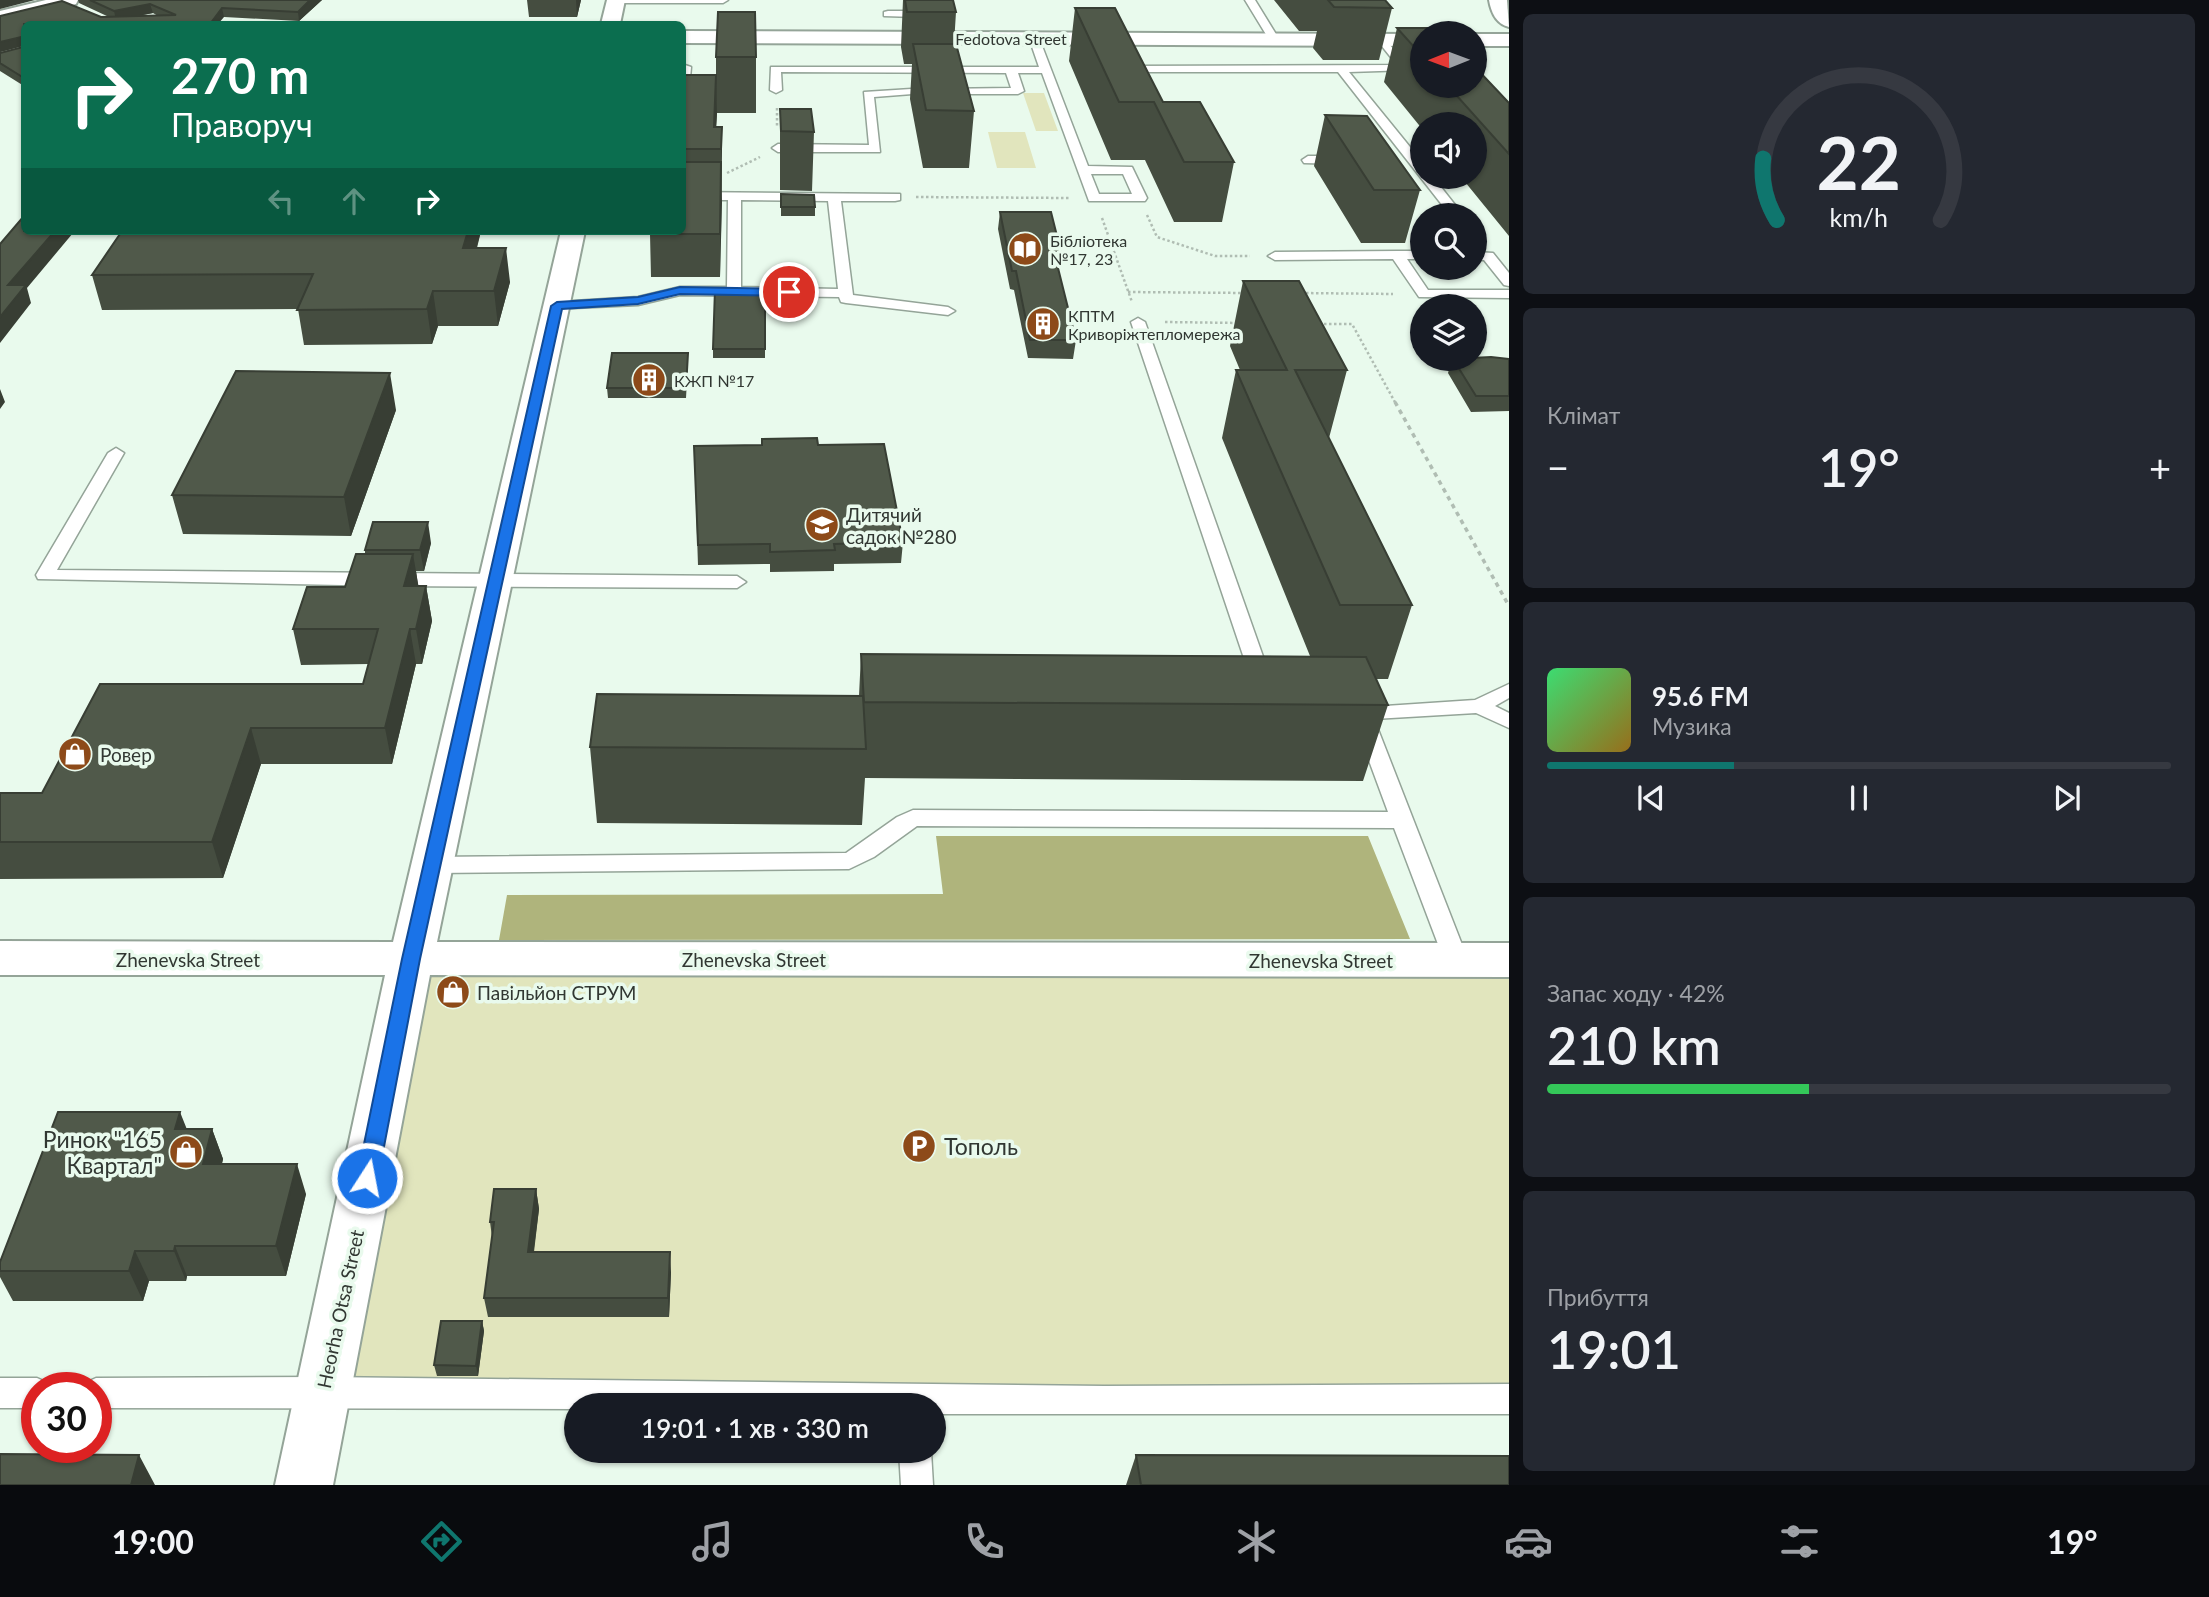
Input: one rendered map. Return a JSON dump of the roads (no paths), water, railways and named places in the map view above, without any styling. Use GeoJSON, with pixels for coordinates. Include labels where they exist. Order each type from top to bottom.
{"type":"FeatureCollection","features":[{"type":"Feature","properties":{"kind":"street"},"geometry":{"type":"LineString","coordinates":[[612,21],[616,0]]}},
{"type":"Feature","properties":{"kind":"street"},"geometry":{"type":"LineString","coordinates":[[1498,0],[1500,11],[1509,21]]}},
{"type":"Feature","properties":{"kind":"street"},"geometry":{"type":"LineString","coordinates":[[0,17],[68,3]]}},
{"type":"Feature","properties":{"kind":"street","name":"Fedotova Street"},"geometry":{"type":"LineString","coordinates":[[686,37],[1410,40]]}},
{"type":"Feature","properties":{"kind":"street"},"geometry":{"type":"LineString","coordinates":[[1488,40],[1509,40]]}},
{"type":"Feature","properties":{"kind":"street","name":"Heorha Otsa Street"},"geometry":{"type":"LineString","coordinates":[[304,1485],[411,959],[572,235]]}},
{"type":"Feature","properties":{"kind":"street","name":"Zhenevska Street"},"geometry":{"type":"LineString","coordinates":[[0,958],[1509,960]]}},
{"type":"Feature","properties":{"kind":"lane"},"geometry":{"type":"LineString","coordinates":[[616,0],[723,0]]}},
{"type":"Feature","properties":{"kind":"lane"},"geometry":{"type":"LineString","coordinates":[[1250,0],[1274,39]]}},
{"type":"Feature","properties":{"kind":"lane"},"geometry":{"type":"LineString","coordinates":[[888,14],[923,15],[928,18],[932,38]]}},
{"type":"Feature","properties":{"kind":"lane"},"geometry":{"type":"LineString","coordinates":[[1034,38],[1094,198],[1140,198],[1128,170],[1084,170]]}},
{"type":"Feature","properties":{"kind":"lane"},"geometry":{"type":"LineString","coordinates":[[1132,69],[1406,68],[1382,40]]}},
{"type":"Feature","properties":{"kind":"lane"},"geometry":{"type":"LineString","coordinates":[[776,89],[775,69],[1046,70]]}},
{"type":"Feature","properties":{"kind":"lane"},"geometry":{"type":"LineString","coordinates":[[928,70],[933,91]]}},
{"type":"Feature","properties":{"kind":"lane"},"geometry":{"type":"LineString","coordinates":[[778,148],[876,149],[868,94],[877,91],[1018,91],[1011,70]]}},
{"type":"Feature","properties":{"kind":"lane"},"geometry":{"type":"LineString","coordinates":[[1342,70],[1410,162]]}},
{"type":"Feature","properties":{"kind":"lane"},"geometry":{"type":"LineString","coordinates":[[1308,160],[1361,160]]}},
{"type":"Feature","properties":{"kind":"lane"},"geometry":{"type":"LineString","coordinates":[[1436,189],[1447,203]]}},
{"type":"Feature","properties":{"kind":"lane"},"geometry":{"type":"LineString","coordinates":[[686,196],[895,197]]}},
{"type":"Feature","properties":{"kind":"lane"},"geometry":{"type":"LineString","coordinates":[[734,292],[735,196]]}},
{"type":"Feature","properties":{"kind":"lane"},"geometry":{"type":"LineString","coordinates":[[834,197],[846,299],[948,311]]}},
{"type":"Feature","properties":{"kind":"lane"},"geometry":{"type":"LineString","coordinates":[[1397,255],[1424,294],[1509,294]]}},
{"type":"Feature","properties":{"kind":"lane"},"geometry":{"type":"LineString","coordinates":[[1275,256],[1410,256]]}},
{"type":"Feature","properties":{"kind":"lane"},"geometry":{"type":"LineString","coordinates":[[1487,261],[1509,282]]}},
{"type":"Feature","properties":{"kind":"lane"},"geometry":{"type":"LineString","coordinates":[[557,306],[638,301],[668,292],[845,293]]}},
{"type":"Feature","properties":{"kind":"lane"},"geometry":{"type":"LineString","coordinates":[[1138,322],[1268,700]]}},
{"type":"Feature","properties":{"kind":"lane"},"geometry":{"type":"LineString","coordinates":[[116,453],[45,575],[421,579],[495,583],[737,582]]}},
{"type":"Feature","properties":{"kind":"lane"},"geometry":{"type":"LineString","coordinates":[[1337,712],[1479,706],[1509,690]]}},
{"type":"Feature","properties":{"kind":"lane"},"geometry":{"type":"LineString","coordinates":[[1479,706],[1509,721]]}},
{"type":"Feature","properties":{"kind":"lane"},"geometry":{"type":"LineString","coordinates":[[1362,713],[1455,960]]}},
{"type":"Feature","properties":{"kind":"lane"},"geometry":{"type":"LineString","coordinates":[[433,865],[849,861],[867,853],[899,825],[914,818],[1402,820]]}},
{"type":"Feature","properties":{"kind":"lane"},"geometry":{"type":"LineString","coordinates":[[112,1393],[324,1392],[564,1396]]}},
{"type":"Feature","properties":{"kind":"lane"},"geometry":{"type":"LineString","coordinates":[[0,1393],[21,1393]]}},
{"type":"Feature","properties":{"kind":"lane"},"geometry":{"type":"LineString","coordinates":[[946,1403],[1509,1399]]}},
{"type":"Feature","properties":{"kind":"lane"},"geometry":{"type":"LineString","coordinates":[[916,1463],[917,1485]]}},
{"type":"Feature","properties":{"kind":"place","name":"Бібліотека №17, 23"},"geometry":{"type":"Point","coordinates":[1025,249]}},
{"type":"Feature","properties":{"kind":"place","name":"КПТМ Криворіжтепломережа"},"geometry":{"type":"Point","coordinates":[1043,324]}},
{"type":"Feature","properties":{"kind":"place","name":"КЖП №17"},"geometry":{"type":"Point","coordinates":[649,380]}},
{"type":"Feature","properties":{"kind":"place","name":"Дитячий садок №280"},"geometry":{"type":"Point","coordinates":[822,525]}},
{"type":"Feature","properties":{"kind":"place","name":"Ровер"},"geometry":{"type":"Point","coordinates":[75,754]}},
{"type":"Feature","properties":{"kind":"place","name":"Павільйон СТРУМ"},"geometry":{"type":"Point","coordinates":[453,992]}},
{"type":"Feature","properties":{"kind":"place","name":"Тополь"},"geometry":{"type":"Point","coordinates":[919,1146]}},
{"type":"Feature","properties":{"kind":"place","name":"Ринок \"165 Квартал\""},"geometry":{"type":"Point","coordinates":[186,1152]}}]}
